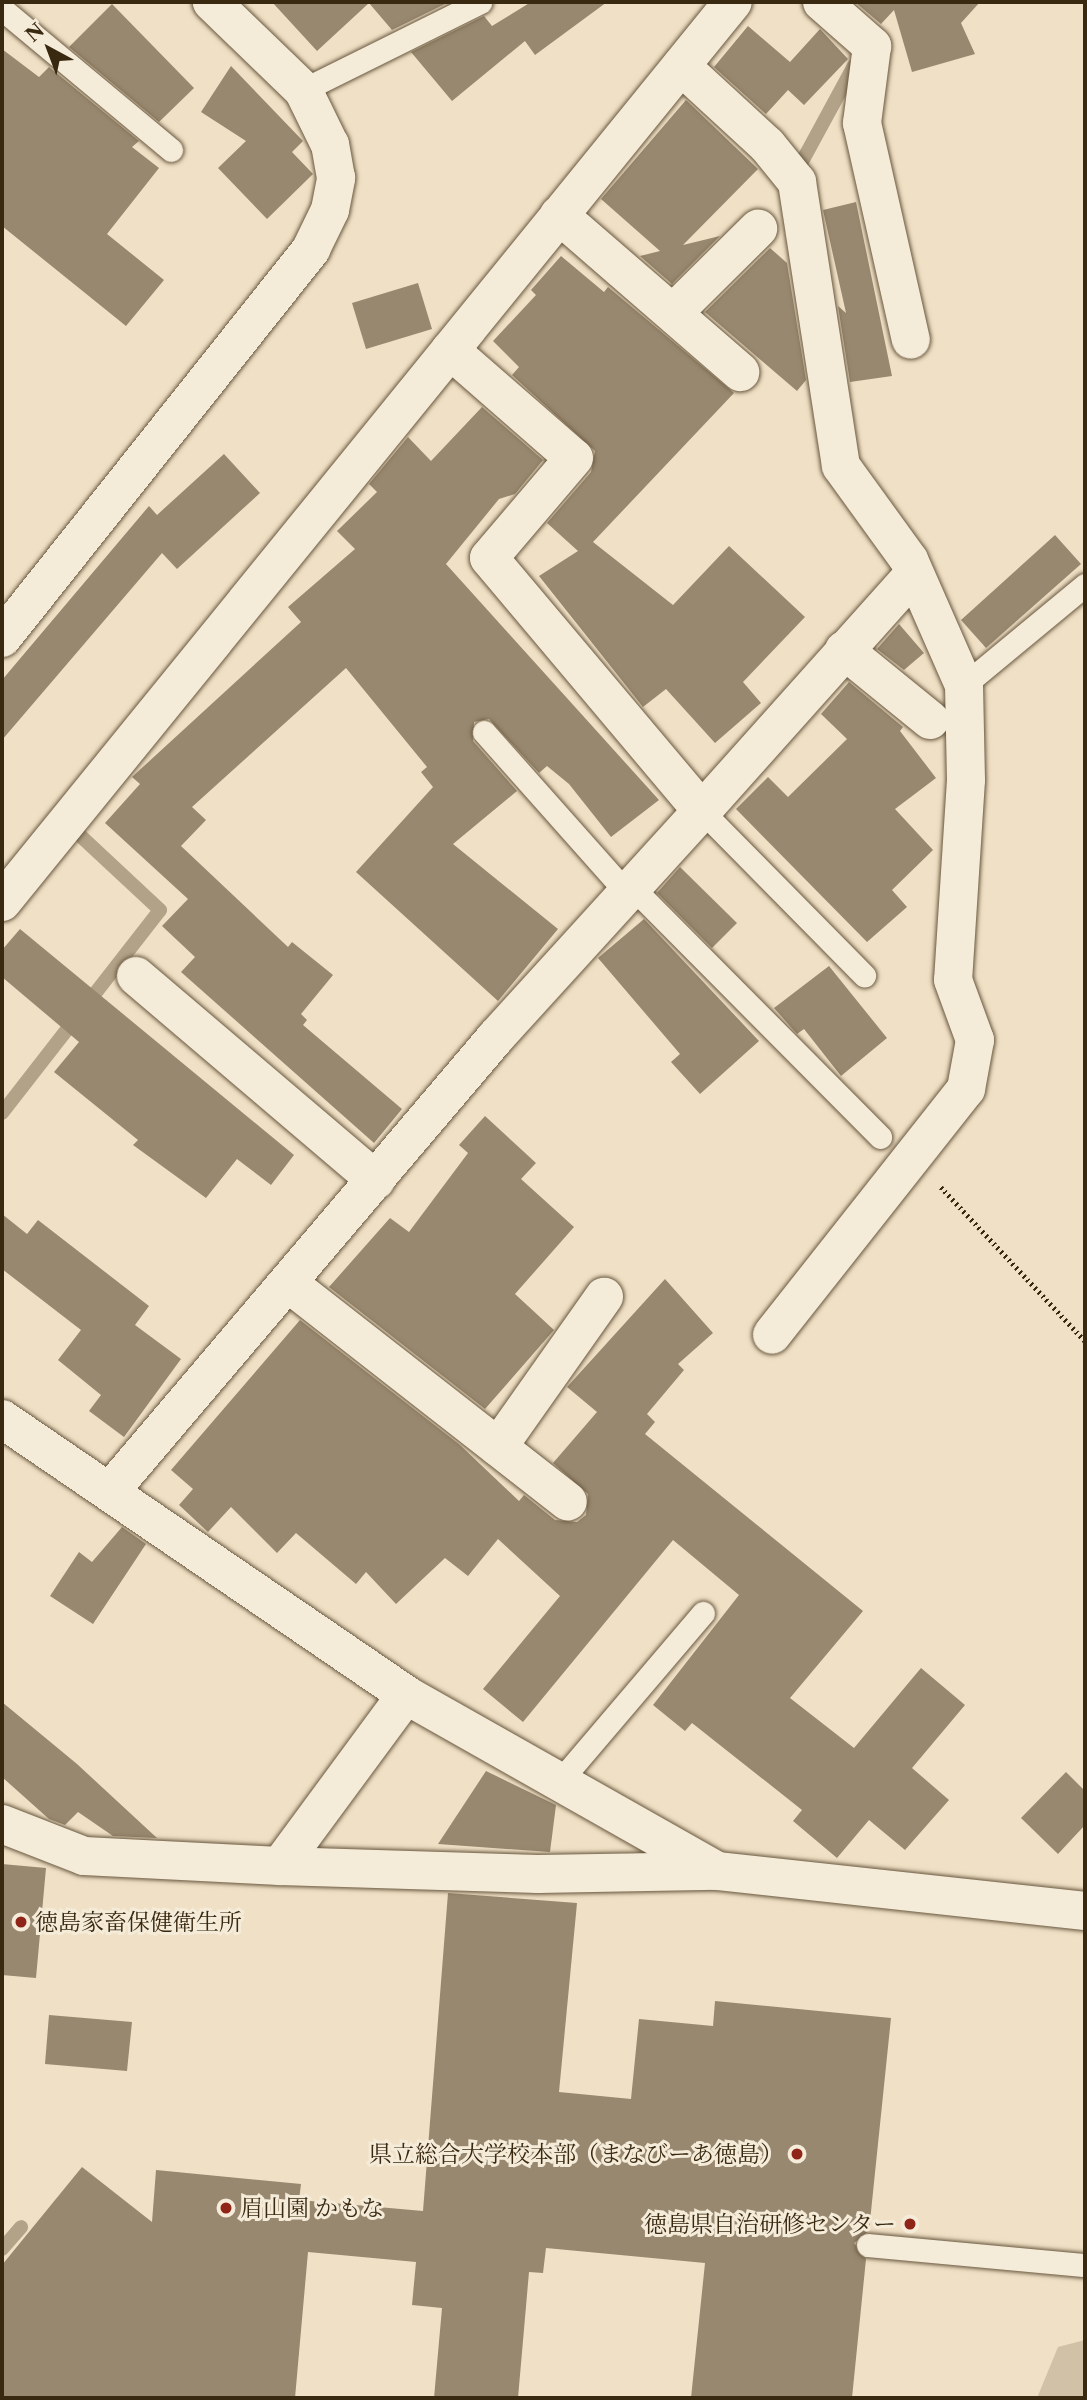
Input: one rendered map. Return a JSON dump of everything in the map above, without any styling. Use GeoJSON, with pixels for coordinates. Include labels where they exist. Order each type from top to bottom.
{"type":"FeatureCollection","features":[{"type":"Feature","properties":{"kind":"street"},"geometry":{"type":"LineString","coordinates":[[2,638],[311,249],[330,210],[337,178],[303,90],[212,2]]}},
{"type":"Feature","properties":{"kind":"street"},"geometry":{"type":"LineString","coordinates":[[2,902],[733,2]]}},
{"type":"Feature","properties":{"kind":"street"},"geometry":{"type":"LineString","coordinates":[[822,2],[872,46],[862,123],[911,340]]}},
{"type":"Feature","properties":{"kind":"street"},"geometry":{"type":"LineString","coordinates":[[681,66],[767,145],[797,182],[841,466],[909,560],[913,575],[964,684],[966,780],[953,980],[975,1040],[966,1089],[772,1335]]}},
{"type":"Feature","properties":{"kind":"street"},"geometry":{"type":"LineString","coordinates":[[559,215],[740,372]]}},
{"type":"Feature","properties":{"kind":"street"},"geometry":{"type":"LineString","coordinates":[[673,313],[758,229]]}},
{"type":"Feature","properties":{"kind":"street"},"geometry":{"type":"LineString","coordinates":[[450,350],[574,458],[489,558],[702,811]]}},
{"type":"Feature","properties":{"kind":"street"},"geometry":{"type":"LineString","coordinates":[[111,1490],[627,888],[702,811],[913,575]]}},
{"type":"Feature","properties":{"kind":"street"},"geometry":{"type":"LineString","coordinates":[[844,650],[930,720]]}},
{"type":"Feature","properties":{"kind":"street"},"geometry":{"type":"LineString","coordinates":[[136,976],[376,1180]]}},
{"type":"Feature","properties":{"kind":"street"},"geometry":{"type":"LineString","coordinates":[[289,1283],[568,1502]]}},
{"type":"Feature","properties":{"kind":"street"},"geometry":{"type":"LineString","coordinates":[[498,1447],[604,1297]]}},
{"type":"Feature","properties":{"kind":"street"},"geometry":{"type":"LineString","coordinates":[[2,1419],[111,1490],[406,1695],[717,1871]]}},
{"type":"Feature","properties":{"kind":"street"},"geometry":{"type":"LineString","coordinates":[[280,1866],[406,1695]]}},
{"type":"Feature","properties":{"kind":"street"},"geometry":{"type":"LineString","coordinates":[[2,1824],[84,1856],[280,1866],[538,1874],[717,1871],[1085,1910]]}},
{"type":"Feature","properties":{"kind":"lane"},"geometry":{"type":"LineString","coordinates":[[303,90],[480,2]]}},
{"type":"Feature","properties":{"kind":"lane"},"geometry":{"type":"LineString","coordinates":[[2,9],[171,150]]}},
{"type":"Feature","properties":{"kind":"lane"},"geometry":{"type":"LineString","coordinates":[[964,684],[1085,585]]}},
{"type":"Feature","properties":{"kind":"lane"},"geometry":{"type":"LineString","coordinates":[[484,732],[627,888],[880,1138]]}},
{"type":"Feature","properties":{"kind":"lane"},"geometry":{"type":"LineString","coordinates":[[702,811],[864,975]]}},
{"type":"Feature","properties":{"kind":"lane"},"geometry":{"type":"LineString","coordinates":[[559,1782],[703,1613]]}},
{"type":"Feature","properties":{"kind":"lane"},"geometry":{"type":"LineString","coordinates":[[867,2245],[1085,2265]]}},
{"type":"Feature","properties":{"kind":"path"},"geometry":{"type":"LineString","coordinates":[[919,1151],[946,1195],[1085,1340]]}},
{"type":"Feature","properties":{"kind":"shaded area"},"geometry":{"type":"Polygon","coordinates":[[[1085,2340],[1085,2398],[1037,2398],[1058,2347],[1085,2340]]]}},
{"type":"Feature","properties":{"kind":"building"},"geometry":{"type":"Polygon","coordinates":[[[272,2],[449,2],[392,30],[369,3],[317,51],[272,2]]]}},
{"type":"Feature","properties":{"kind":"building"},"geometry":{"type":"Polygon","coordinates":[[[531,2],[607,2],[535,55],[525,41],[452,101],[411,52],[484,16],[492,26],[531,2]]]}},
{"type":"Feature","properties":{"kind":"building"},"geometry":{"type":"Polygon","coordinates":[[[855,2],[980,2],[961,23],[975,54],[912,72],[894,10],[881,24],[855,2]]]}},
{"type":"Feature","properties":{"kind":"building"},"geometry":{"type":"Polygon","coordinates":[[[112,4],[194,88],[159,122],[69,47],[112,4]]]}},
{"type":"Feature","properties":{"kind":"building"},"geometry":{"type":"Polygon","coordinates":[[[748,26],[790,62],[820,29],[848,59],[804,105],[788,90],[766,114],[714,67],[748,26]]]}},
{"type":"Feature","properties":{"kind":"building"},"geometry":{"type":"Polygon","coordinates":[[[2,49],[39,77],[49,67],[139,141],[132,147],[159,168],[107,234],[164,280],[126,326],[2,226],[2,49]]]}},
{"type":"Feature","properties":{"kind":"building"},"geometry":{"type":"Polygon","coordinates":[[[231,66],[303,141],[292,152],[313,174],[267,219],[218,168],[246,141],[201,112],[231,66]]]}},
{"type":"Feature","properties":{"kind":"building"},"geometry":{"type":"Polygon","coordinates":[[[686,100],[758,169],[683,245],[720,236],[672,284],[640,256],[660,251],[601,199],[686,100]]]}},
{"type":"Feature","properties":{"kind":"building"},"geometry":{"type":"Polygon","coordinates":[[[856,202],[892,376],[850,382],[838,306],[846,313],[823,210],[856,202]]]}},
{"type":"Feature","properties":{"kind":"building"},"geometry":{"type":"Polygon","coordinates":[[[770,248],[787,263],[806,380],[797,391],[705,312],[770,248]]]}},
{"type":"Feature","properties":{"kind":"building"},"geometry":{"type":"Polygon","coordinates":[[[561,256],[604,292],[608,287],[734,393],[593,542],[673,605],[729,546],[805,617],[743,682],[761,703],[715,743],[666,689],[643,707],[539,576],[578,551],[547,523],[591,472],[595,451],[512,375],[519,367],[493,341],[536,295],[531,290],[561,256]]]}},
{"type":"Feature","properties":{"kind":"building"},"geometry":{"type":"Polygon","coordinates":[[[418,283],[432,329],[366,349],[352,303],[418,283]]]}},
{"type":"Feature","properties":{"kind":"building"},"geometry":{"type":"Polygon","coordinates":[[[482,407],[543,460],[515,494],[499,499],[446,564],[659,800],[611,837],[569,784],[547,766],[539,773],[489,719],[474,722],[473,741],[517,791],[453,844],[558,929],[498,1001],[356,872],[433,787],[421,772],[427,767],[346,668],[192,807],[206,820],[181,846],[288,947],[292,942],[333,975],[301,1014],[307,1020],[303,1025],[402,1109],[374,1143],[181,972],[195,957],[162,926],[188,899],[105,823],[140,784],[132,777],[301,622],[288,607],[355,549],[337,531],[377,492],[369,484],[408,437],[431,461],[482,407]]]}},
{"type":"Feature","properties":{"kind":"building"},"geometry":{"type":"Polygon","coordinates":[[[224,454],[260,493],[177,569],[162,553],[2,740],[2,680],[149,506],[157,515],[224,454]]]}},
{"type":"Feature","properties":{"kind":"building"},"geometry":{"type":"Polygon","coordinates":[[[1055,535],[1081,564],[986,648],[961,620],[1055,535]]]}},
{"type":"Feature","properties":{"kind":"building"},"geometry":{"type":"Polygon","coordinates":[[[899,624],[924,653],[904,670],[877,649],[899,624]]]}},
{"type":"Feature","properties":{"kind":"building"},"geometry":{"type":"Polygon","coordinates":[[[849,682],[903,727],[900,731],[936,778],[895,809],[933,850],[892,890],[907,907],[867,942],[736,809],[768,777],[788,797],[847,739],[821,714],[849,682]]]}},
{"type":"Feature","properties":{"kind":"building"},"geometry":{"type":"Polygon","coordinates":[[[680,867],[737,923],[712,948],[657,893],[680,867]]]}},
{"type":"Feature","properties":{"kind":"building"},"geometry":{"type":"Polygon","coordinates":[[[644,919],[759,1041],[700,1094],[671,1062],[680,1054],[598,958],[644,919]]]}},
{"type":"Feature","properties":{"kind":"building"},"geometry":{"type":"Polygon","coordinates":[[[20,929],[294,1155],[271,1185],[237,1159],[206,1198],[133,1145],[138,1140],[54,1072],[79,1042],[2,977],[2,950],[20,929]]]}},
{"type":"Feature","properties":{"kind":"building"},"geometry":{"type":"Polygon","coordinates":[[[829,966],[887,1038],[841,1076],[804,1029],[797,1034],[774,1008],[829,966]]]}},
{"type":"Feature","properties":{"kind":"building"},"geometry":{"type":"Polygon","coordinates":[[[485,1116],[536,1163],[521,1179],[574,1227],[515,1294],[554,1330],[485,1409],[329,1287],[390,1218],[409,1232],[468,1153],[459,1145],[485,1116]]]}},
{"type":"Feature","properties":{"kind":"building"},"geometry":{"type":"Polygon","coordinates":[[[2,1214],[27,1234],[38,1220],[149,1306],[135,1325],[181,1359],[124,1437],[89,1411],[101,1395],[58,1360],[81,1330],[2,1269],[2,1214]]]}},
{"type":"Feature","properties":{"kind":"building"},"geometry":{"type":"Polygon","coordinates":[[[665,1279],[713,1333],[678,1364],[684,1370],[647,1414],[655,1422],[645,1434],[863,1611],[790,1698],[854,1748],[921,1668],[965,1705],[912,1768],[949,1800],[905,1850],[869,1820],[837,1858],[793,1821],[802,1810],[692,1723],[685,1731],[653,1705],[739,1595],[673,1540],[523,1722],[483,1689],[560,1596],[498,1539],[468,1576],[445,1558],[396,1604],[366,1572],[356,1584],[296,1533],[277,1553],[231,1507],[208,1532],[179,1505],[193,1489],[171,1470],[300,1320],[460,1445],[519,1501],[524,1495],[555,1520],[577,1522],[586,1515],[588,1494],[553,1463],[597,1412],[567,1387],[665,1279]]]}},
{"type":"Feature","properties":{"kind":"building"},"geometry":{"type":"Polygon","coordinates":[[[122,1527],[146,1544],[93,1624],[50,1596],[79,1552],[92,1562],[122,1527]]]}},
{"type":"Feature","properties":{"kind":"building"},"geometry":{"type":"Polygon","coordinates":[[[2,1702],[77,1764],[157,1838],[113,1836],[78,1812],[65,1825],[49,1819],[2,1777],[2,1702]]]}},
{"type":"Feature","properties":{"kind":"building"},"geometry":{"type":"Polygon","coordinates":[[[486,1771],[556,1805],[550,1852],[438,1844],[486,1771]]]}},
{"type":"Feature","properties":{"kind":"building"},"geometry":{"type":"Polygon","coordinates":[[[1066,1772],[1085,1791],[1085,1825],[1058,1854],[1021,1818],[1066,1772]]]}},
{"type":"Feature","properties":{"kind":"building","name":"徳島家畜保健衛生所"},"geometry":{"type":"Polygon","coordinates":[[[2,1864],[46,1868],[36,1978],[2,1975],[2,1864]]]}},
{"type":"Feature","properties":{"kind":"building"},"geometry":{"type":"Polygon","coordinates":[[[448,1893],[577,1903],[559,2092],[631,2099],[639,2019],[713,2026],[715,2001],[891,2018],[869,2231],[854,2243],[866,2259],[852,2398],[691,2398],[705,2263],[546,2248],[543,2273],[529,2272],[518,2398],[434,2398],[442,2308],[412,2305],[416,2262],[308,2252],[295,2398],[2,2398],[2,2265],[82,2167],[152,2222],[156,2170],[301,2184],[299,2200],[423,2211],[448,1893]]]}},
{"type":"Feature","properties":{"kind":"building"},"geometry":{"type":"Polygon","coordinates":[[[49,2015],[132,2022],[127,2071],[45,2064],[49,2015]]]}},
{"type":"Feature","properties":{"kind":"waterway"},"geometry":{"type":"LineString","coordinates":[[798,169],[854,66]]}},
{"type":"Feature","properties":{"kind":"waterway"},"geometry":{"type":"LineString","coordinates":[[2,1113],[160,910],[73,829]]}},
{"type":"Feature","properties":{"kind":"waterway"},"geometry":{"type":"LineString","coordinates":[[2,2249],[21,2227]]}},
{"type":"Feature","properties":{"kind":"place","name":"徳島家畜保健衛生所"},"geometry":{"type":"Point","coordinates":[21,1922]}},
{"type":"Feature","properties":{"kind":"place","name":"県立総合大学校本部（まなびーあ徳島）"},"geometry":{"type":"Point","coordinates":[797,2154]}},
{"type":"Feature","properties":{"kind":"place","name":"眉山園 かもな"},"geometry":{"type":"Point","coordinates":[226,2208]}},
{"type":"Feature","properties":{"kind":"place","name":"徳島県自治研修センター"},"geometry":{"type":"Point","coordinates":[910,2224]}}]}
